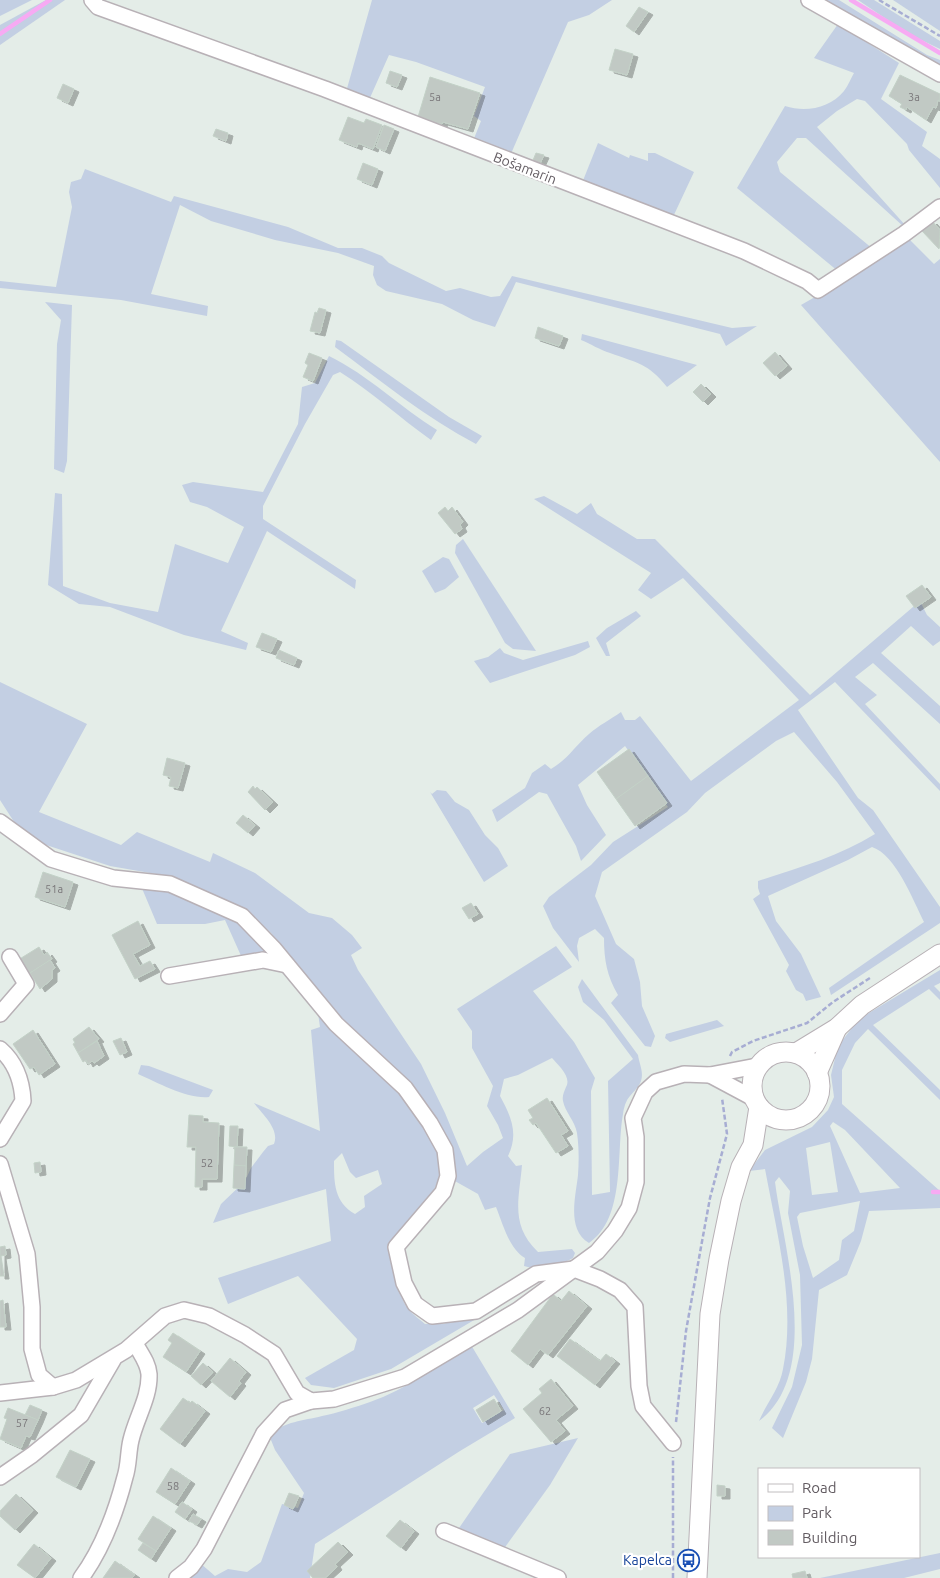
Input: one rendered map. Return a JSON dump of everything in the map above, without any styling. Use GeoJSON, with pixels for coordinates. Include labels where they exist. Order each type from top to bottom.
{"type":"FeatureCollection","features":[{"type":"Feature","properties":{"kind":"street","name":"Bošamarin"},"geometry":{"type":"LineString","coordinates":[[92,0],[98,7],[325,89],[744,251],[808,281],[818,290],[904,234],[940,207]]}},
{"type":"Feature","properties":{"kind":"street"},"geometry":{"type":"LineString","coordinates":[[809,0],[940,74]]}},
{"type":"Feature","properties":{"kind":"street"},"geometry":{"type":"LineString","coordinates":[[0,822],[51,859],[113,878],[170,884],[242,916],[287,965],[336,1024],[405,1088],[430,1123],[445,1150],[448,1176],[443,1192],[396,1247],[404,1283],[415,1304],[432,1316],[476,1310],[536,1274],[574,1269],[620,1290],[635,1308],[639,1386],[643,1406],[673,1443]]}},
{"type":"Feature","properties":{"kind":"street"},"geometry":{"type":"LineString","coordinates":[[796,1053],[837,1028],[862,1005],[940,954]]}},
{"type":"Feature","properties":{"kind":"street"},"geometry":{"type":"LineString","coordinates":[[0,1014],[26,984],[10,957]]}},
{"type":"Feature","properties":{"kind":"street"},"geometry":{"type":"LineString","coordinates":[[169,976],[263,960],[287,965]]}},
{"type":"Feature","properties":{"kind":"street"},"geometry":{"type":"LineString","coordinates":[[817,1073],[837,1028]]}},
{"type":"Feature","properties":{"kind":"street"},"geometry":{"type":"LineString","coordinates":[[0,1049],[8,1056],[18,1076],[23,1101],[0,1139]]}},
{"type":"Feature","properties":{"kind":"street"},"geometry":{"type":"LineString","coordinates":[[697,1578],[710,1314],[718,1259],[741,1167],[753,1145],[786,1120],[804,1115],[817,1101],[820,1082],[817,1073],[805,1057],[785,1051],[774,1053],[764,1058],[757,1066],[751,1087],[756,1102],[753,1145]]}},
{"type":"Feature","properties":{"kind":"street"},"geometry":{"type":"LineString","coordinates":[[177,1578],[191,1567],[204,1549],[264,1433],[285,1410],[310,1401],[334,1399],[404,1377],[478,1335],[597,1252],[616,1232],[629,1208],[636,1182],[636,1137],[633,1118],[646,1092],[656,1082],[684,1074],[710,1075],[757,1066]]}},
{"type":"Feature","properties":{"kind":"street"},"geometry":{"type":"LineString","coordinates":[[710,1075],[756,1102],[766,1114],[786,1120]]}},
{"type":"Feature","properties":{"kind":"street"},"geometry":{"type":"LineString","coordinates":[[0,1164],[27,1254],[32,1307],[32,1349],[38,1375],[53,1387]]}},
{"type":"Feature","properties":{"kind":"street"},"geometry":{"type":"LineString","coordinates":[[0,1393],[53,1387],[76,1380],[114,1359],[166,1316],[184,1310],[209,1316],[245,1335],[274,1354],[297,1393],[310,1401]]}},
{"type":"Feature","properties":{"kind":"street"},"geometry":{"type":"LineString","coordinates":[[82,1578],[97,1552],[114,1513],[126,1476],[131,1439],[148,1390],[146,1362],[134,1343]]}},
{"type":"Feature","properties":{"kind":"street"},"geometry":{"type":"LineString","coordinates":[[0,1477],[81,1415],[114,1359]]}},
{"type":"Feature","properties":{"kind":"street"},"geometry":{"type":"LineString","coordinates":[[444,1530],[558,1578]]}},
{"type":"Feature","properties":{"kind":"path"},"geometry":{"type":"LineString","coordinates":[[879,0],[940,36]]}},
{"type":"Feature","properties":{"kind":"path"},"geometry":{"type":"LineString","coordinates":[[673,1443],[673,1578]]}},
{"type":"Feature","properties":{"kind":"green space"},"geometry":{"type":"Polygon","coordinates":[[[0,0],[32,0],[0,16],[0,0]]]}},
{"type":"Feature","properties":{"kind":"green space"},"geometry":{"type":"Polygon","coordinates":[[[46,0],[65,0],[0,45],[0,25],[46,0]]]}},
{"type":"Feature","properties":{"kind":"green space"},"geometry":{"type":"Polygon","coordinates":[[[372,0],[612,0],[589,15],[568,22],[510,156],[473,141],[481,121],[474,116],[485,87],[416,62],[389,55],[369,100],[346,92],[372,0]]]}},
{"type":"Feature","properties":{"kind":"green space"},"geometry":{"type":"Polygon","coordinates":[[[817,0],[839,0],[927,55],[940,60],[940,71],[817,0]]]}},
{"type":"Feature","properties":{"kind":"green space"},"geometry":{"type":"Polygon","coordinates":[[[858,0],[874,0],[940,41],[940,49],[907,33],[858,0]]]}},
{"type":"Feature","properties":{"kind":"green space"},"geometry":{"type":"Polygon","coordinates":[[[893,0],[940,0],[940,31],[893,0]]]}},
{"type":"Feature","properties":{"kind":"green space"},"geometry":{"type":"Polygon","coordinates":[[[838,24],[899,63],[881,99],[927,132],[922,146],[940,159],[940,188],[909,150],[907,144],[865,101],[857,99],[837,111],[817,127],[906,226],[904,227],[806,138],[797,138],[777,162],[780,172],[873,249],[839,272],[737,188],[785,106],[801,109],[817,108],[832,102],[847,87],[854,73],[814,58],[838,24]]]}},
{"type":"Feature","properties":{"kind":"green space"},"geometry":{"type":"Polygon","coordinates":[[[598,143],[629,158],[630,155],[648,161],[648,153],[655,153],[694,172],[672,219],[582,183],[598,143]]]}},
{"type":"Feature","properties":{"kind":"green space"},"geometry":{"type":"Polygon","coordinates":[[[85,169],[171,202],[174,196],[288,227],[338,248],[362,248],[382,256],[389,263],[446,291],[460,288],[491,297],[500,296],[512,276],[732,328],[757,326],[726,346],[720,334],[516,282],[495,327],[473,320],[442,304],[386,291],[377,285],[373,275],[374,266],[338,253],[275,240],[211,221],[180,205],[151,294],[208,306],[207,316],[121,300],[0,288],[0,281],[56,287],[72,207],[69,192],[71,182],[81,179],[85,169]]]}},
{"type":"Feature","properties":{"kind":"green space"},"geometry":{"type":"Polygon","coordinates":[[[907,237],[934,264],[940,259],[940,462],[801,305],[836,285],[907,237]]]}},
{"type":"Feature","properties":{"kind":"green space"},"geometry":{"type":"Polygon","coordinates":[[[45,302],[72,305],[67,461],[64,473],[54,469],[57,344],[61,320],[45,302]]]}},
{"type":"Feature","properties":{"kind":"green space"},"geometry":{"type":"Polygon","coordinates":[[[582,334],[697,365],[667,387],[648,368],[581,340],[582,334]]]}},
{"type":"Feature","properties":{"kind":"green space"},"geometry":{"type":"Polygon","coordinates":[[[336,340],[341,341],[449,417],[482,436],[476,444],[439,422],[335,347],[336,340]]]}},
{"type":"Feature","properties":{"kind":"green space"},"geometry":{"type":"Polygon","coordinates":[[[329,356],[357,372],[437,430],[431,440],[340,372],[333,375],[305,424],[263,506],[263,519],[356,580],[355,589],[267,531],[221,631],[248,643],[246,650],[184,635],[110,607],[79,604],[48,585],[55,493],[62,494],[63,586],[110,603],[158,612],[175,544],[228,563],[244,527],[207,507],[190,502],[182,485],[193,482],[263,492],[298,424],[302,387],[315,383],[329,356]]]}},
{"type":"Feature","properties":{"kind":"green space"},"geometry":{"type":"Polygon","coordinates":[[[544,496],[577,514],[591,503],[597,514],[637,539],[655,539],[810,695],[920,601],[927,615],[940,627],[940,641],[933,646],[911,626],[881,653],[940,706],[940,724],[873,663],[855,677],[877,695],[865,704],[940,784],[940,791],[835,682],[798,710],[858,798],[873,810],[940,907],[940,923],[831,995],[829,988],[924,922],[896,868],[881,852],[872,847],[848,860],[768,896],[776,921],[801,954],[821,997],[806,1001],[803,994],[796,990],[786,971],[789,965],[753,899],[760,894],[758,881],[848,849],[875,834],[837,782],[794,732],[776,741],[705,793],[687,812],[602,872],[595,896],[616,944],[634,959],[640,982],[642,1006],[655,1036],[651,1047],[645,1046],[611,1003],[618,995],[607,968],[604,938],[595,929],[579,938],[577,946],[579,962],[553,928],[543,906],[549,897],[591,865],[613,842],[668,807],[625,746],[578,785],[587,805],[606,835],[581,861],[576,846],[547,794],[539,792],[497,822],[492,810],[525,788],[532,773],[545,764],[551,769],[557,765],[593,731],[621,712],[625,720],[635,720],[640,716],[691,781],[799,700],[683,578],[651,599],[638,590],[651,573],[534,499],[544,496]]]}},
{"type":"Feature","properties":{"kind":"green space"},"geometry":{"type":"Polygon","coordinates":[[[463,539],[536,651],[513,649],[505,643],[455,553],[456,545],[463,539]]]}},
{"type":"Feature","properties":{"kind":"green space"},"geometry":{"type":"Polygon","coordinates":[[[443,557],[449,559],[459,577],[445,589],[435,593],[422,571],[443,557]]]}},
{"type":"Feature","properties":{"kind":"green space"},"geometry":{"type":"Polygon","coordinates":[[[636,611],[641,616],[606,643],[610,656],[606,656],[596,638],[607,628],[636,611]]]}},
{"type":"Feature","properties":{"kind":"green space"},"geometry":{"type":"Polygon","coordinates":[[[588,641],[590,647],[575,655],[490,683],[474,661],[488,657],[500,648],[504,653],[523,660],[588,641]]]}},
{"type":"Feature","properties":{"kind":"green space"},"geometry":{"type":"Polygon","coordinates":[[[0,682],[87,724],[39,812],[121,845],[137,832],[210,862],[213,853],[255,873],[309,913],[332,918],[352,935],[362,948],[351,955],[358,970],[421,1064],[445,1113],[467,1166],[503,1138],[487,1106],[493,1086],[472,1048],[472,1031],[457,1009],[556,946],[572,967],[533,991],[574,1042],[595,1078],[591,1091],[592,1195],[610,1192],[608,1081],[633,1059],[604,1020],[583,1002],[578,987],[582,979],[638,1055],[642,1071],[641,1081],[628,1098],[624,1107],[614,1201],[609,1218],[601,1232],[589,1243],[577,1230],[574,1212],[579,1164],[577,1133],[563,1101],[567,1083],[566,1075],[552,1058],[518,1075],[504,1079],[500,1096],[512,1125],[513,1140],[508,1156],[516,1166],[522,1165],[518,1212],[523,1232],[538,1252],[572,1249],[575,1253],[573,1258],[562,1263],[536,1268],[524,1266],[525,1258],[519,1254],[511,1242],[496,1207],[485,1210],[478,1194],[453,1180],[451,1151],[335,1015],[271,933],[255,918],[226,900],[173,877],[110,866],[34,841],[18,828],[0,800],[0,682]]]}},
{"type":"Feature","properties":{"kind":"green space"},"geometry":{"type":"Polygon","coordinates":[[[437,790],[446,791],[455,802],[469,810],[485,835],[498,848],[508,866],[484,882],[430,792],[432,794],[437,790]]]}},
{"type":"Feature","properties":{"kind":"green space"},"geometry":{"type":"Polygon","coordinates":[[[141,886],[181,893],[236,919],[268,946],[268,955],[242,958],[225,920],[205,924],[157,924],[141,886]]]}},
{"type":"Feature","properties":{"kind":"green space"},"geometry":{"type":"Polygon","coordinates":[[[940,970],[940,983],[934,986],[940,992],[940,1000],[929,989],[873,1025],[940,1090],[940,1100],[868,1029],[855,1043],[842,1070],[842,1104],[940,1191],[940,1208],[869,1211],[861,1241],[847,1275],[819,1290],[812,1359],[806,1382],[783,1438],[772,1428],[792,1387],[802,1345],[800,1275],[788,1213],[790,1191],[779,1177],[775,1182],[794,1308],[794,1341],[790,1373],[778,1400],[759,1421],[776,1389],[783,1369],[787,1319],[786,1294],[765,1169],[749,1171],[765,1150],[812,1127],[828,1110],[834,1097],[831,1075],[838,1046],[859,1019],[940,970]],[[833,1122],[830,1126],[860,1193],[900,1188],[845,1130],[833,1122]],[[830,1142],[806,1148],[812,1195],[838,1192],[830,1142]],[[860,1201],[800,1213],[797,1217],[803,1246],[813,1278],[839,1260],[842,1240],[854,1231],[860,1201]]]}},
{"type":"Feature","properties":{"kind":"green space"},"geometry":{"type":"Polygon","coordinates":[[[318,1013],[382,1071],[410,1102],[433,1138],[439,1152],[439,1175],[434,1191],[404,1234],[397,1250],[394,1267],[397,1286],[405,1304],[425,1324],[443,1324],[479,1314],[481,1316],[391,1369],[334,1388],[311,1385],[305,1378],[354,1350],[357,1339],[298,1276],[228,1304],[218,1278],[331,1241],[326,1189],[213,1223],[221,1204],[245,1181],[251,1168],[268,1146],[274,1144],[275,1133],[254,1103],[320,1131],[311,1030],[320,1027],[318,1013]],[[342,1153],[334,1161],[335,1184],[343,1204],[355,1214],[365,1207],[364,1196],[382,1184],[378,1170],[356,1178],[350,1172],[342,1153]]]}},
{"type":"Feature","properties":{"kind":"green space"},"geometry":{"type":"Polygon","coordinates":[[[717,1020],[724,1026],[670,1042],[665,1038],[666,1034],[717,1020]]]}},
{"type":"Feature","properties":{"kind":"green space"},"geometry":{"type":"Polygon","coordinates":[[[141,1065],[149,1066],[213,1090],[209,1097],[191,1096],[182,1093],[138,1074],[141,1065]]]}},
{"type":"Feature","properties":{"kind":"green space"},"geometry":{"type":"Polygon","coordinates":[[[471,1345],[515,1418],[315,1544],[310,1578],[186,1578],[200,1563],[215,1576],[228,1569],[247,1572],[261,1562],[282,1504],[298,1508],[304,1493],[275,1450],[269,1435],[275,1430],[294,1422],[340,1412],[384,1397],[410,1384],[471,1345]],[[494,1395],[473,1408],[482,1423],[504,1410],[494,1395]]]}},
{"type":"Feature","properties":{"kind":"green space"},"geometry":{"type":"Polygon","coordinates":[[[578,1438],[550,1485],[503,1550],[457,1531],[510,1454],[578,1438]]]}},
{"type":"Feature","properties":{"kind":"green space"},"geometry":{"type":"Polygon","coordinates":[[[940,1553],[940,1569],[904,1578],[820,1578],[920,1558],[940,1553]]]}},
{"type":"Feature","properties":{"kind":"building"},"geometry":{"type":"Polygon","coordinates":[[[639,7],[648,12],[634,32],[626,26],[639,7]]]}},
{"type":"Feature","properties":{"kind":"building"},"geometry":{"type":"Polygon","coordinates":[[[615,49],[633,54],[627,75],[609,70],[615,49]]]}},
{"type":"Feature","properties":{"kind":"building"},"geometry":{"type":"Polygon","coordinates":[[[390,71],[402,75],[397,87],[386,83],[390,71]]]}},
{"type":"Feature","properties":{"kind":"building"},"geometry":{"type":"Polygon","coordinates":[[[900,75],[940,94],[940,101],[938,100],[936,108],[933,107],[926,120],[907,107],[906,110],[900,107],[902,104],[889,96],[900,75]]]}},
{"type":"Feature","properties":{"kind":"building"},"geometry":{"type":"Polygon","coordinates":[[[430,77],[480,93],[468,129],[443,122],[442,124],[433,123],[418,117],[430,77]]]}},
{"type":"Feature","properties":{"kind":"building"},"geometry":{"type":"Polygon","coordinates":[[[63,84],[74,89],[68,103],[57,98],[63,84]]]}},
{"type":"Feature","properties":{"kind":"building"},"geometry":{"type":"Polygon","coordinates":[[[348,117],[364,123],[366,119],[382,125],[373,149],[358,143],[357,147],[339,140],[348,117]]]}},
{"type":"Feature","properties":{"kind":"building"},"geometry":{"type":"Polygon","coordinates":[[[384,125],[394,129],[385,151],[376,147],[384,125]]]}},
{"type":"Feature","properties":{"kind":"building"},"geometry":{"type":"Polygon","coordinates":[[[216,129],[228,133],[226,141],[213,136],[216,129]]]}},
{"type":"Feature","properties":{"kind":"building"},"geometry":{"type":"Polygon","coordinates":[[[536,153],[544,155],[538,168],[531,165],[536,153]]]}},
{"type":"Feature","properties":{"kind":"building"},"geometry":{"type":"Polygon","coordinates":[[[363,163],[378,169],[372,185],[357,179],[363,163]]]}},
{"type":"Feature","properties":{"kind":"building"},"geometry":{"type":"Polygon","coordinates":[[[932,221],[940,230],[939,249],[922,231],[932,221]]]}},
{"type":"Feature","properties":{"kind":"building"},"geometry":{"type":"Polygon","coordinates":[[[319,308],[326,310],[320,333],[310,331],[315,312],[317,313],[319,308]]]}},
{"type":"Feature","properties":{"kind":"building"},"geometry":{"type":"Polygon","coordinates":[[[538,327],[563,336],[559,346],[535,338],[538,327]]]}},
{"type":"Feature","properties":{"kind":"building"},"geometry":{"type":"Polygon","coordinates":[[[775,352],[787,366],[775,376],[763,363],[775,352]]]}},
{"type":"Feature","properties":{"kind":"building"},"geometry":{"type":"Polygon","coordinates":[[[309,353],[322,358],[313,381],[303,377],[308,365],[305,363],[309,353]]]}},
{"type":"Feature","properties":{"kind":"building"},"geometry":{"type":"Polygon","coordinates":[[[701,384],[711,394],[703,402],[693,392],[701,384]]]}},
{"type":"Feature","properties":{"kind":"building"},"geometry":{"type":"Polygon","coordinates":[[[445,507],[448,511],[452,507],[463,522],[460,525],[462,529],[455,534],[438,513],[445,507]]]}},
{"type":"Feature","properties":{"kind":"building"},"geometry":{"type":"Polygon","coordinates":[[[922,585],[931,597],[915,608],[906,596],[922,585]]]}},
{"type":"Feature","properties":{"kind":"building"},"geometry":{"type":"Polygon","coordinates":[[[262,633],[277,639],[271,652],[256,647],[262,633]]]}},
{"type":"Feature","properties":{"kind":"building"},"geometry":{"type":"Polygon","coordinates":[[[279,650],[297,658],[294,665],[276,658],[279,650]]]}},
{"type":"Feature","properties":{"kind":"building"},"geometry":{"type":"Polygon","coordinates":[[[629,749],[648,776],[616,799],[597,772],[629,749]]]}},
{"type":"Feature","properties":{"kind":"building"},"geometry":{"type":"Polygon","coordinates":[[[167,758],[185,763],[178,788],[169,786],[171,777],[163,775],[167,758]]]}},
{"type":"Feature","properties":{"kind":"building"},"geometry":{"type":"Polygon","coordinates":[[[648,776],[667,803],[635,826],[616,799],[648,776]]]}},
{"type":"Feature","properties":{"kind":"building"},"geometry":{"type":"Polygon","coordinates":[[[253,786],[255,789],[257,787],[273,802],[265,810],[248,792],[253,786]]]}},
{"type":"Feature","properties":{"kind":"building"},"geometry":{"type":"Polygon","coordinates":[[[243,815],[255,825],[248,833],[236,823],[243,815]]]}},
{"type":"Feature","properties":{"kind":"building"},"geometry":{"type":"Polygon","coordinates":[[[43,872],[73,882],[65,907],[35,897],[43,872]]]}},
{"type":"Feature","properties":{"kind":"building"},"geometry":{"type":"Polygon","coordinates":[[[471,903],[478,914],[469,919],[462,908],[471,903]]]}},
{"type":"Feature","properties":{"kind":"building"},"geometry":{"type":"Polygon","coordinates":[[[138,921],[150,945],[133,954],[140,966],[150,961],[155,969],[135,979],[112,935],[138,921]]]}},
{"type":"Feature","properties":{"kind":"building"},"geometry":{"type":"Polygon","coordinates":[[[39,947],[44,955],[47,952],[52,959],[30,973],[18,960],[39,947]]]}},
{"type":"Feature","properties":{"kind":"building"},"geometry":{"type":"Polygon","coordinates":[[[50,960],[55,968],[52,970],[52,979],[40,989],[30,973],[50,960]]]}},
{"type":"Feature","properties":{"kind":"building"},"geometry":{"type":"Polygon","coordinates":[[[89,1027],[99,1039],[78,1053],[73,1044],[75,1043],[73,1039],[89,1027]]]}},
{"type":"Feature","properties":{"kind":"building"},"geometry":{"type":"Polygon","coordinates":[[[33,1030],[55,1064],[39,1075],[34,1067],[30,1069],[13,1044],[33,1030]]]}},
{"type":"Feature","properties":{"kind":"building"},"geometry":{"type":"Polygon","coordinates":[[[121,1038],[127,1052],[120,1055],[113,1041],[121,1038]]]}},
{"type":"Feature","properties":{"kind":"building"},"geometry":{"type":"Polygon","coordinates":[[[97,1041],[104,1056],[94,1063],[92,1061],[88,1064],[86,1060],[83,1062],[78,1053],[97,1041]]]}},
{"type":"Feature","properties":{"kind":"building"},"geometry":{"type":"Polygon","coordinates":[[[547,1098],[568,1131],[561,1135],[568,1146],[556,1153],[536,1123],[533,1125],[529,1120],[533,1118],[528,1110],[547,1098]]]}},
{"type":"Feature","properties":{"kind":"building"},"geometry":{"type":"Polygon","coordinates":[[[189,1115],[203,1116],[203,1122],[219,1123],[217,1179],[202,1179],[202,1187],[195,1187],[196,1147],[187,1147],[189,1115]]]}},
{"type":"Feature","properties":{"kind":"building"},"geometry":{"type":"Polygon","coordinates":[[[230,1126],[238,1126],[237,1147],[229,1146],[230,1126]]]}},
{"type":"Feature","properties":{"kind":"building"},"geometry":{"type":"Polygon","coordinates":[[[235,1147],[247,1147],[246,1166],[234,1165],[235,1147]]]}},
{"type":"Feature","properties":{"kind":"building"},"geometry":{"type":"Polygon","coordinates":[[[40,1162],[41,1172],[35,1173],[34,1163],[40,1162]]]}},
{"type":"Feature","properties":{"kind":"building"},"geometry":{"type":"Polygon","coordinates":[[[234,1165],[246,1166],[245,1189],[233,1188],[234,1165]]]}},
{"type":"Feature","properties":{"kind":"building"},"geometry":{"type":"Polygon","coordinates":[[[5,1246],[6,1255],[1,1256],[4,1276],[0,1276],[0,1247],[5,1246]]]}},
{"type":"Feature","properties":{"kind":"building"},"geometry":{"type":"Polygon","coordinates":[[[569,1291],[587,1306],[548,1355],[540,1349],[528,1365],[511,1351],[553,1294],[561,1301],[569,1291]]]}},
{"type":"Feature","properties":{"kind":"building"},"geometry":{"type":"Polygon","coordinates":[[[3,1300],[6,1327],[0,1327],[0,1301],[3,1300]]]}},
{"type":"Feature","properties":{"kind":"building"},"geometry":{"type":"Polygon","coordinates":[[[173,1333],[200,1351],[186,1372],[163,1357],[172,1343],[168,1340],[173,1333]]]}},
{"type":"Feature","properties":{"kind":"building"},"geometry":{"type":"Polygon","coordinates":[[[570,1339],[600,1361],[606,1354],[615,1361],[595,1385],[557,1356],[570,1339]]]}},
{"type":"Feature","properties":{"kind":"building"},"geometry":{"type":"Polygon","coordinates":[[[230,1358],[246,1372],[239,1381],[241,1383],[230,1397],[211,1381],[230,1358]]]}},
{"type":"Feature","properties":{"kind":"building"},"geometry":{"type":"Polygon","coordinates":[[[203,1363],[213,1372],[201,1385],[191,1376],[203,1363]]]}},
{"type":"Feature","properties":{"kind":"building"},"geometry":{"type":"Polygon","coordinates":[[[551,1379],[573,1406],[556,1420],[565,1431],[551,1442],[523,1409],[542,1393],[539,1389],[551,1379]]]}},
{"type":"Feature","properties":{"kind":"building"},"geometry":{"type":"Polygon","coordinates":[[[183,1398],[190,1403],[192,1401],[205,1411],[180,1444],[160,1429],[183,1398]]]}},
{"type":"Feature","properties":{"kind":"building"},"geometry":{"type":"Polygon","coordinates":[[[494,1399],[501,1411],[483,1422],[476,1410],[494,1399]]]}},
{"type":"Feature","properties":{"kind":"building"},"geometry":{"type":"Polygon","coordinates":[[[30,1405],[42,1410],[38,1420],[25,1415],[30,1405]]]}},
{"type":"Feature","properties":{"kind":"building"},"geometry":{"type":"Polygon","coordinates":[[[8,1408],[38,1420],[30,1437],[26,1436],[21,1448],[0,1439],[7,1419],[4,1418],[8,1408]]]}},
{"type":"Feature","properties":{"kind":"building"},"geometry":{"type":"Polygon","coordinates":[[[70,1450],[90,1459],[76,1487],[56,1477],[70,1450]]]}},
{"type":"Feature","properties":{"kind":"building"},"geometry":{"type":"Polygon","coordinates":[[[171,1468],[190,1481],[175,1504],[156,1492],[171,1468]]]}},
{"type":"Feature","properties":{"kind":"building"},"geometry":{"type":"Polygon","coordinates":[[[717,1485],[725,1486],[725,1496],[717,1496],[717,1485]]]}},
{"type":"Feature","properties":{"kind":"building"},"geometry":{"type":"Polygon","coordinates":[[[289,1493],[299,1496],[293,1509],[284,1505],[289,1493]]]}},
{"type":"Feature","properties":{"kind":"building"},"geometry":{"type":"Polygon","coordinates":[[[16,1494],[33,1510],[15,1530],[0,1516],[0,1511],[16,1494]]]}},
{"type":"Feature","properties":{"kind":"building"},"geometry":{"type":"Polygon","coordinates":[[[182,1502],[192,1509],[185,1519],[175,1512],[182,1502]]]}},
{"type":"Feature","properties":{"kind":"building"},"geometry":{"type":"Polygon","coordinates":[[[193,1514],[201,1519],[197,1525],[189,1521],[193,1514]]]}},
{"type":"Feature","properties":{"kind":"building"},"geometry":{"type":"Polygon","coordinates":[[[153,1516],[171,1528],[156,1551],[138,1539],[153,1516]]]}},
{"type":"Feature","properties":{"kind":"building"},"geometry":{"type":"Polygon","coordinates":[[[400,1520],[414,1531],[401,1548],[386,1536],[400,1520]]]}},
{"type":"Feature","properties":{"kind":"building"},"geometry":{"type":"Polygon","coordinates":[[[338,1542],[348,1552],[335,1564],[337,1567],[325,1578],[313,1578],[307,1571],[338,1542]]]}},
{"type":"Feature","properties":{"kind":"building"},"geometry":{"type":"Polygon","coordinates":[[[143,1543],[156,1551],[151,1559],[138,1550],[143,1543]]]}},
{"type":"Feature","properties":{"kind":"building"},"geometry":{"type":"Polygon","coordinates":[[[34,1544],[51,1558],[35,1578],[17,1565],[34,1544]]]}},
{"type":"Feature","properties":{"kind":"building"},"geometry":{"type":"Polygon","coordinates":[[[115,1561],[135,1575],[132,1578],[103,1578],[115,1561]]]}},
{"type":"Feature","properties":{"kind":"building"},"geometry":{"type":"Polygon","coordinates":[[[805,1571],[807,1578],[793,1578],[792,1574],[805,1571]]]}},
{"type":"Feature","properties":{"kind":"waterway"},"geometry":{"type":"LineString","coordinates":[[0,34],[50,0]]}},
{"type":"Feature","properties":{"kind":"waterway"},"geometry":{"type":"LineString","coordinates":[[851,0],[940,53]]}},
{"type":"Feature","properties":{"kind":"waterway"},"geometry":{"type":"LineString","coordinates":[[933,1192],[940,1192]]}},
{"type":"Feature","properties":{"kind":"place","name":"Kapelca"},"geometry":{"type":"Point","coordinates":[688,1560]}}]}
